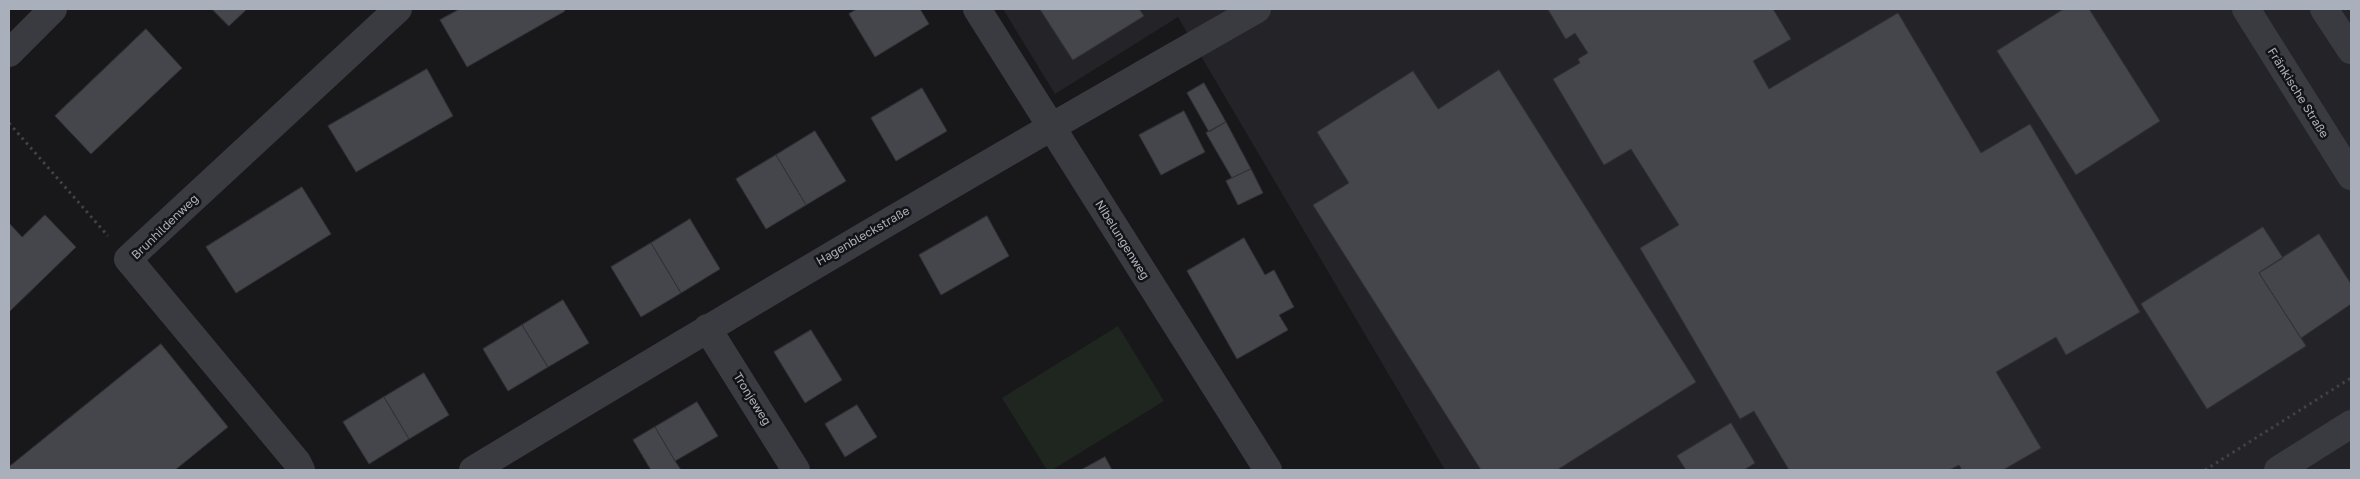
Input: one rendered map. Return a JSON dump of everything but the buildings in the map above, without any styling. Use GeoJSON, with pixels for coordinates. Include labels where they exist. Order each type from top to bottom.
{"type":"FeatureCollection","features":[{"type":"Feature","properties":{"kind":"street"},"geometry":{"type":"LineString","coordinates":[[9,53],[53,9]]}},
{"type":"Feature","properties":{"kind":"street","name":"Brunhildenweg"},"geometry":{"type":"LineString","coordinates":[[301,470],[297,462],[128,259],[398,9]]}},
{"type":"Feature","properties":{"kind":"street","name":"Nibelungenweg"},"geometry":{"type":"LineString","coordinates":[[977,9],[1268,470]]}},
{"type":"Feature","properties":{"kind":"street","name":"Hagenbleckstraße"},"geometry":{"type":"LineString","coordinates":[[473,470],[707,328],[1051,126],[1257,9]]}},
{"type":"Feature","properties":{"kind":"street","name":"Fränkische Straße"},"geometry":{"type":"LineString","coordinates":[[2246,9],[2351,176]]}},
{"type":"Feature","properties":{"kind":"street"},"geometry":{"type":"LineString","coordinates":[[2324,9],[2351,50]]}},
{"type":"Feature","properties":{"kind":"street","name":"Tronjeweg"},"geometry":{"type":"LineString","coordinates":[[707,328],[796,470]]}},
{"type":"Feature","properties":{"kind":"street"},"geometry":{"type":"LineString","coordinates":[[2278,470],[2351,424]]}},
{"type":"Feature","properties":{"kind":"path"},"geometry":{"type":"LineString","coordinates":[[9,123],[128,259]]}},
{"type":"Feature","properties":{"kind":"path"},"geometry":{"type":"LineString","coordinates":[[2205,470],[2351,378]]}},
{"type":"Feature","properties":{"kind":"shaded area"},"geometry":{"type":"Polygon","coordinates":[[[1003,9],[2351,9],[2351,470],[1445,470],[1178,17],[1055,94],[1003,9]]]}},
{"type":"Feature","properties":{"kind":"shaded area"},"geometry":{"type":"Polygon","coordinates":[[[1118,326],[1164,401],[1052,470],[1047,470],[1002,398],[1118,326]]]}}]}
